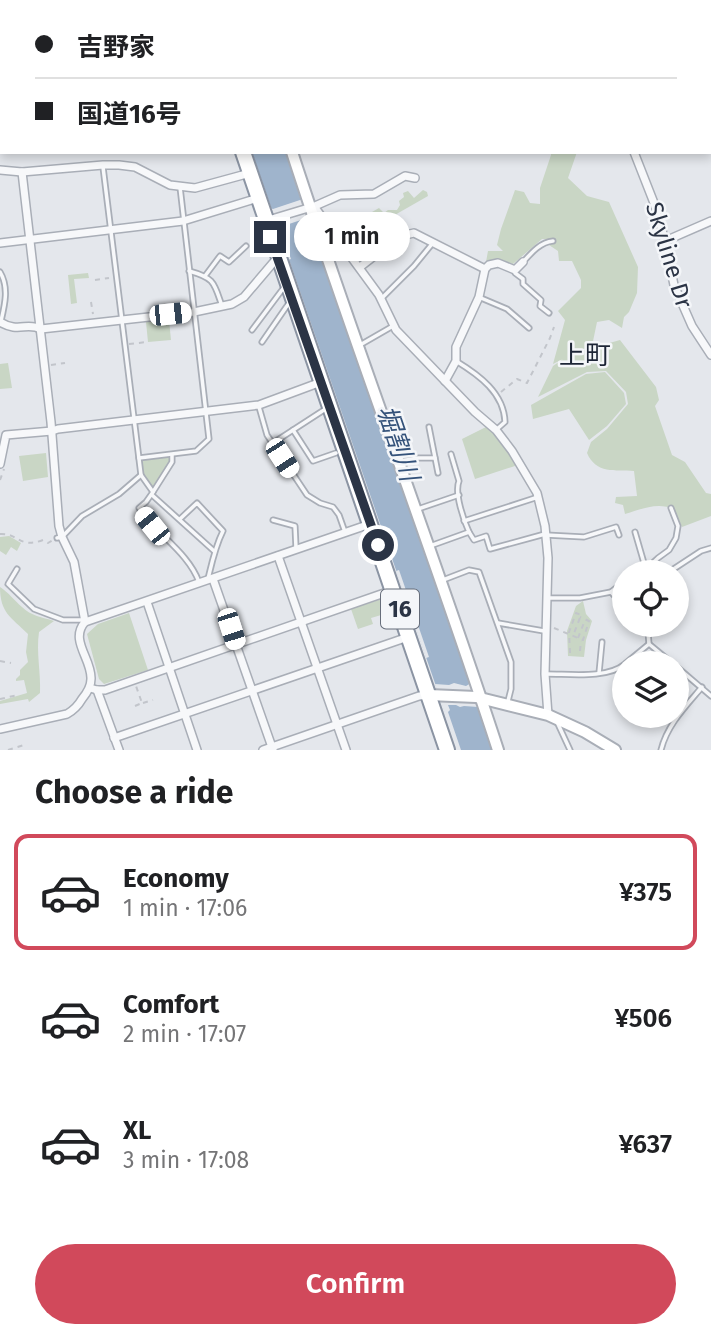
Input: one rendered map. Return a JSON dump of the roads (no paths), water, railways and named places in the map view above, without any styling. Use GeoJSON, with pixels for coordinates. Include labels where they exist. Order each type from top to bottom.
{"type":"FeatureCollection","features":[{"type":"Feature","properties":{"kind":"highway","name":"16"},"geometry":{"type":"LineString","coordinates":[[244,154],[258,198],[269,220],[292,299],[409,637],[434,695],[444,749]]}},
{"type":"Feature","properties":{"kind":"street"},"geometry":{"type":"LineString","coordinates":[[293,154],[308,208],[359,345],[498,750]]}},
{"type":"Feature","properties":{"kind":"street","name":"Skyline Dr"},"geometry":{"type":"LineString","coordinates":[[635,154],[654,203],[674,285],[692,326],[708,345],[711,355]]}},
{"type":"Feature","properties":{"kind":"street"},"geometry":{"type":"LineString","coordinates":[[0,170],[22,172],[103,165],[135,167],[159,180],[180,187],[198,188],[250,173]]}},
{"type":"Feature","properties":{"kind":"street"},"geometry":{"type":"LineString","coordinates":[[22,172],[52,431],[59,526],[57,539],[74,562],[85,622]]}},
{"type":"Feature","properties":{"kind":"street"},"geometry":{"type":"LineString","coordinates":[[269,220],[340,195],[374,194],[405,176],[415,178]]}},
{"type":"Feature","properties":{"kind":"street"},"geometry":{"type":"LineString","coordinates":[[0,243],[183,221],[258,198]]}},
{"type":"Feature","properties":{"kind":"street"},"geometry":{"type":"LineString","coordinates":[[308,208],[316,209],[360,267],[381,299],[394,326],[474,412],[496,430],[512,451],[538,497],[548,558],[545,674],[552,717]]}},
{"type":"Feature","properties":{"kind":"street"},"geometry":{"type":"LineString","coordinates":[[665,241],[711,222]]}},
{"type":"Feature","properties":{"kind":"street"},"geometry":{"type":"LineString","coordinates":[[360,267],[401,236],[414,233],[485,269]]}},
{"type":"Feature","properties":{"kind":"street"},"geometry":{"type":"LineString","coordinates":[[0,322],[12,328],[35,326],[41,329],[194,312],[222,306],[244,298],[278,257]]}},
{"type":"Feature","properties":{"kind":"street"},"geometry":{"type":"LineString","coordinates":[[445,381],[456,362],[456,347],[479,297],[485,269],[498,263],[515,270],[523,262]]}},
{"type":"Feature","properties":{"kind":"street"},"geometry":{"type":"LineString","coordinates":[[2,464],[3,436],[259,405],[321,382]]}},
{"type":"Feature","properties":{"kind":"street"},"geometry":{"type":"LineString","coordinates":[[119,750],[93,689],[78,638],[85,622],[371,524]]}},
{"type":"Feature","properties":{"kind":"street"},"geometry":{"type":"LineString","coordinates":[[278,556],[346,750]]}},
{"type":"Feature","properties":{"kind":"street"},"geometry":{"type":"LineString","coordinates":[[207,581],[235,644],[273,749]]}},
{"type":"Feature","properties":{"kind":"street"},"geometry":{"type":"LineString","coordinates":[[93,689],[105,690],[393,590]]}},
{"type":"Feature","properties":{"kind":"street"},"geometry":{"type":"LineString","coordinates":[[147,602],[197,750]]}},
{"type":"Feature","properties":{"kind":"street"},"geometry":{"type":"LineString","coordinates":[[114,737],[409,637]]}},
{"type":"Feature","properties":{"kind":"street"},"geometry":{"type":"LineString","coordinates":[[0,729],[67,715],[75,710],[93,689]]}},
{"type":"Feature","properties":{"kind":"street"},"geometry":{"type":"LineString","coordinates":[[263,750],[273,749],[419,696],[434,695],[478,697],[552,717],[615,750]]}},
{"type":"Feature","properties":{"kind":"lane"},"geometry":{"type":"LineString","coordinates":[[103,165],[141,475],[153,493],[214,551]]}},
{"type":"Feature","properties":{"kind":"lane"},"geometry":{"type":"LineString","coordinates":[[139,458],[197,451],[209,439],[180,187]]}},
{"type":"Feature","properties":{"kind":"lane"},"geometry":{"type":"LineString","coordinates":[[523,262],[548,241],[553,241]]}},
{"type":"Feature","properties":{"kind":"lane"},"geometry":{"type":"LineString","coordinates":[[381,299],[414,266],[432,243]]}},
{"type":"Feature","properties":{"kind":"lane"},"geometry":{"type":"LineString","coordinates":[[205,276],[220,256],[229,262],[246,246]]}},
{"type":"Feature","properties":{"kind":"lane"},"geometry":{"type":"LineString","coordinates":[[515,270],[523,279],[523,284],[541,300],[540,306],[549,313]]}},
{"type":"Feature","properties":{"kind":"lane"},"geometry":{"type":"LineString","coordinates":[[189,271],[214,282],[222,306]]}},
{"type":"Feature","properties":{"kind":"lane"},"geometry":{"type":"LineString","coordinates":[[0,272],[6,288],[0,322]]}},
{"type":"Feature","properties":{"kind":"lane"},"geometry":{"type":"LineString","coordinates":[[252,330],[287,284]]}},
{"type":"Feature","properties":{"kind":"lane"},"geometry":{"type":"LineString","coordinates":[[0,289],[6,288]]}},
{"type":"Feature","properties":{"kind":"lane"},"geometry":{"type":"LineString","coordinates":[[479,297],[507,309],[529,328]]}},
{"type":"Feature","properties":{"kind":"lane"},"geometry":{"type":"LineString","coordinates":[[262,342],[292,299]]}},
{"type":"Feature","properties":{"kind":"lane"},"geometry":{"type":"LineString","coordinates":[[359,345],[394,326]]}},
{"type":"Feature","properties":{"kind":"lane"},"geometry":{"type":"LineString","coordinates":[[456,362],[479,375],[497,395],[505,414],[505,422],[496,430]]}},
{"type":"Feature","properties":{"kind":"lane"},"geometry":{"type":"LineString","coordinates":[[259,405],[267,435],[307,495],[333,507],[345,532]]}},
{"type":"Feature","properties":{"kind":"lane"},"geometry":{"type":"LineString","coordinates":[[273,443],[330,407]]}},
{"type":"Feature","properties":{"kind":"lane"},"geometry":{"type":"LineString","coordinates":[[429,427],[438,473]]}},
{"type":"Feature","properties":{"kind":"lane"},"geometry":{"type":"LineString","coordinates":[[293,430],[313,461],[336,453]]}},
{"type":"Feature","properties":{"kind":"lane"},"geometry":{"type":"LineString","coordinates":[[451,454],[459,481],[457,487],[464,521],[474,540],[486,536],[490,549],[546,535],[584,537],[617,527],[619,535]]}},
{"type":"Feature","properties":{"kind":"lane"},"geometry":{"type":"LineString","coordinates":[[172,455],[172,462],[153,493],[138,508],[152,526],[207,581]]}},
{"type":"Feature","properties":{"kind":"lane"},"geometry":{"type":"LineString","coordinates":[[399,462],[435,458]]}},
{"type":"Feature","properties":{"kind":"lane"},"geometry":{"type":"LineString","coordinates":[[57,539],[82,516],[119,494],[141,475]]}},
{"type":"Feature","properties":{"kind":"lane"},"geometry":{"type":"LineString","coordinates":[[416,510],[458,495]]}},
{"type":"Feature","properties":{"kind":"lane"},"geometry":{"type":"LineString","coordinates":[[464,521],[538,497]]}},
{"type":"Feature","properties":{"kind":"lane"},"geometry":{"type":"LineString","coordinates":[[180,519],[198,503],[223,531],[214,551],[207,581]]}},
{"type":"Feature","properties":{"kind":"lane"},"geometry":{"type":"LineString","coordinates":[[656,560],[669,550],[676,538],[678,526],[671,508]]}},
{"type":"Feature","properties":{"kind":"lane"},"geometry":{"type":"LineString","coordinates":[[273,520],[295,526],[296,550]]}},
{"type":"Feature","properties":{"kind":"lane"},"geometry":{"type":"LineString","coordinates":[[429,547],[469,532]]}},
{"type":"Feature","properties":{"kind":"lane"},"geometry":{"type":"LineString","coordinates":[[635,532],[641,560]]}},
{"type":"Feature","properties":{"kind":"lane"},"geometry":{"type":"LineString","coordinates":[[687,560],[711,548]]}},
{"type":"Feature","properties":{"kind":"lane"},"geometry":{"type":"LineString","coordinates":[[17,569],[8,584],[27,604],[62,620],[85,622]]}},
{"type":"Feature","properties":{"kind":"lane"},"geometry":{"type":"LineString","coordinates":[[441,580],[469,570],[479,572],[511,662],[511,689],[507,704]]}},
{"type":"Feature","properties":{"kind":"lane"},"geometry":{"type":"LineString","coordinates":[[547,598],[580,598],[611,592]]}},
{"type":"Feature","properties":{"kind":"lane"},"geometry":{"type":"LineString","coordinates":[[498,623],[546,629]]}},
{"type":"Feature","properties":{"kind":"lane"},"geometry":{"type":"LineString","coordinates":[[648,637],[649,644],[657,651]]}},
{"type":"Feature","properties":{"kind":"lane"},"geometry":{"type":"LineString","coordinates":[[599,673],[602,642]]}},
{"type":"Feature","properties":{"kind":"lane"},"geometry":{"type":"LineString","coordinates":[[641,651],[649,644]]}},
{"type":"Feature","properties":{"kind":"lane"},"geometry":{"type":"LineString","coordinates":[[545,674],[612,671]]}},
{"type":"Feature","properties":{"kind":"lane"},"geometry":{"type":"LineString","coordinates":[[689,677],[710,692]]}},
{"type":"Feature","properties":{"kind":"lane"},"geometry":{"type":"LineString","coordinates":[[661,750],[664,738],[678,716],[702,687]]}},
{"type":"Feature","properties":{"kind":"lane"},"geometry":{"type":"LineString","coordinates":[[552,717],[570,750]]}},
{"type":"Feature","properties":{"kind":"water"},"geometry":{"type":"Polygon","coordinates":[[[253,154],[288,154],[300,197],[476,697],[492,750],[458,750],[253,154]]]}},
{"type":"Feature","properties":{"kind":"district","name":"上町"},"geometry":{"type":"Point","coordinates":[585,355]}},
{"type":"Feature","properties":{"kind":"water label","name":"堀割川"},"geometry":{"type":"Point","coordinates":[398,443]}}]}
